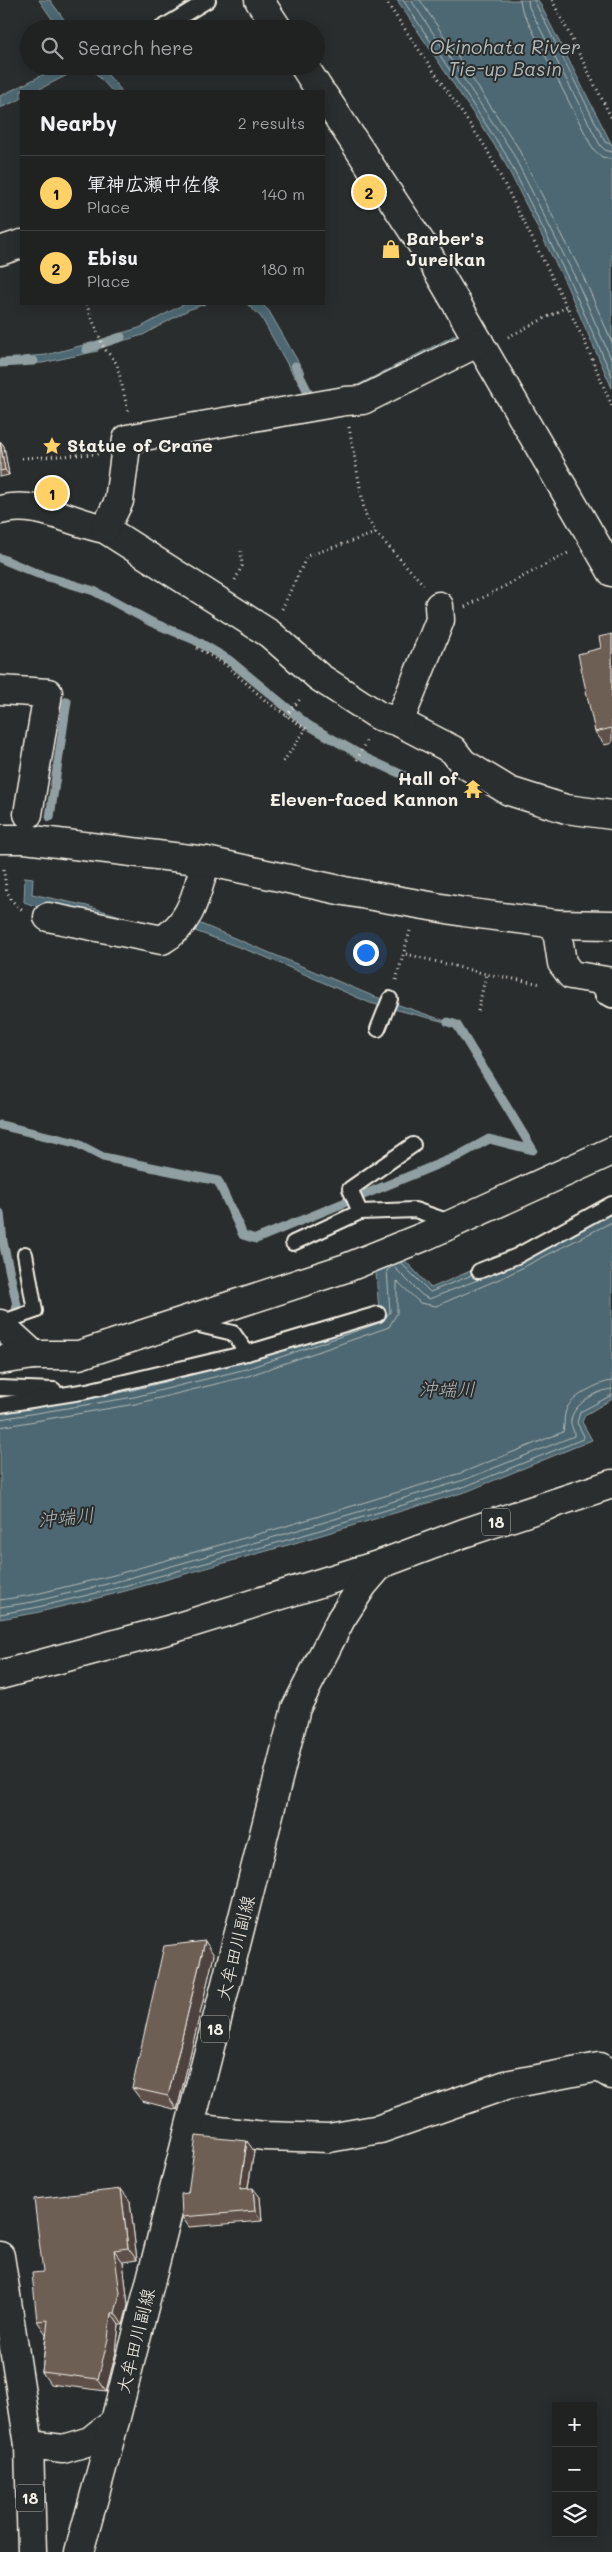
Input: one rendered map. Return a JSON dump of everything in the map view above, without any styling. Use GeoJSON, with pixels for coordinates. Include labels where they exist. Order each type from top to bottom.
{"type":"FeatureCollection","features":[{"type":"Feature","properties":{"kind":"street"},"geometry":{"type":"LineString","coordinates":[[259,0],[272,20]]}},
{"type":"Feature","properties":{"kind":"street"},"geometry":{"type":"LineString","coordinates":[[310,75],[319,90]]}},
{"type":"Feature","properties":{"kind":"street"},"geometry":{"type":"LineString","coordinates":[[325,99],[402,212],[612,572]]}},
{"type":"Feature","properties":{"kind":"street"},"geometry":{"type":"LineString","coordinates":[[0,251],[20,244]]}},
{"type":"Feature","properties":{"kind":"street"},"geometry":{"type":"LineString","coordinates":[[105,529],[119,501],[126,446],[345,401],[363,400],[481,346]]}},
{"type":"Feature","properties":{"kind":"street"},"geometry":{"type":"LineString","coordinates":[[0,510],[29,506],[85,525],[105,529],[270,634],[319,676],[379,716],[399,722],[453,750],[463,764],[509,791],[566,809],[612,815]]}},
{"type":"Feature","properties":{"kind":"street"},"geometry":{"type":"LineString","coordinates":[[399,722],[440,613]]}},
{"type":"Feature","properties":{"kind":"street"},"geometry":{"type":"LineString","coordinates":[[0,690],[48,693],[28,814]]}},
{"type":"Feature","properties":{"kind":"street"},"geometry":{"type":"LineString","coordinates":[[0,839],[25,839],[206,861],[414,905],[556,924],[612,924]]}},
{"type":"Feature","properties":{"kind":"street"},"geometry":{"type":"LineString","coordinates":[[48,916],[162,940],[176,932],[188,917],[206,861]]}},
{"type":"Feature","properties":{"kind":"street"},"geometry":{"type":"LineString","coordinates":[[556,924],[562,963],[571,974],[608,987]]}},
{"type":"Feature","properties":{"kind":"street"},"geometry":{"type":"LineString","coordinates":[[0,1360],[34,1355],[79,1355],[346,1268],[453,1223],[612,1150]]}},
{"type":"Feature","properties":{"kind":"street"},"geometry":{"type":"LineString","coordinates":[[0,1323],[34,1355]]}},
{"type":"Feature","properties":{"kind":"street","name":"大牟田川副線"},"geometry":{"type":"LineString","coordinates":[[79,2552],[115,2421],[296,1708],[341,1618],[363,1585],[381,1564],[464,1533],[612,1484]]}},
{"type":"Feature","properties":{"kind":"street"},"geometry":{"type":"LineString","coordinates":[[0,1675],[175,1628],[381,1564]]}},
{"type":"Feature","properties":{"kind":"street"},"geometry":{"type":"LineString","coordinates":[[190,2128],[265,2136],[329,2138],[380,2128],[506,2085],[599,2067],[612,2075]]}},
{"type":"Feature","properties":{"kind":"street"},"geometry":{"type":"LineString","coordinates":[[0,2256],[29,2445],[63,2449],[90,2441],[115,2421]]}},
{"type":"Feature","properties":{"kind":"street","name":"18"},"geometry":{"type":"LineString","coordinates":[[29,2445],[32,2552]]}},
{"type":"Feature","properties":{"kind":"lane"},"geometry":{"type":"LineString","coordinates":[[175,20],[208,0]]}},
{"type":"Feature","properties":{"kind":"lane"},"geometry":{"type":"LineString","coordinates":[[378,1029],[390,999]]}},
{"type":"Feature","properties":{"kind":"lane"},"geometry":{"type":"LineString","coordinates":[[360,1212],[350,1189],[413,1146]]}},
{"type":"Feature","properties":{"kind":"lane"},"geometry":{"type":"LineString","coordinates":[[479,1271],[517,1256],[612,1204]]}},
{"type":"Feature","properties":{"kind":"lane"},"geometry":{"type":"LineString","coordinates":[[293,1243],[360,1212],[415,1210],[453,1223]]}},
{"type":"Feature","properties":{"kind":"lane"},"geometry":{"type":"LineString","coordinates":[[0,1323],[35,1311],[24,1254]]}},
{"type":"Feature","properties":{"kind":"lane"},"geometry":{"type":"LineString","coordinates":[[0,1405],[87,1391],[247,1354],[378,1314]]}},
{"type":"Feature","properties":{"kind":"lane"},"geometry":{"type":"LineString","coordinates":[[183,1321],[233,1333],[247,1354]]}},
{"type":"Feature","properties":{"kind":"lane"},"geometry":{"type":"LineString","coordinates":[[0,1388],[87,1391]]}},
{"type":"Feature","properties":{"kind":"path"},"geometry":{"type":"LineString","coordinates":[[385,0],[486,148],[567,307],[612,406]]}},
{"type":"Feature","properties":{"kind":"path"},"geometry":{"type":"LineString","coordinates":[[552,0],[612,119]]}},
{"type":"Feature","properties":{"kind":"path"},"geometry":{"type":"LineString","coordinates":[[22,458],[126,446],[128,412],[117,364],[104,348],[86,305]]}},
{"type":"Feature","properties":{"kind":"path"},"geometry":{"type":"LineString","coordinates":[[481,346],[567,307]]}},
{"type":"Feature","properties":{"kind":"path"},"geometry":{"type":"LineString","coordinates":[[345,401],[365,514],[376,533],[424,584],[440,613],[593,540]]}},
{"type":"Feature","properties":{"kind":"path"},"geometry":{"type":"LineString","coordinates":[[270,634],[307,556],[376,533]]}},
{"type":"Feature","properties":{"kind":"path"},"geometry":{"type":"LineString","coordinates":[[196,648],[225,664],[266,702],[306,729],[283,762]]}},
{"type":"Feature","properties":{"kind":"path"},"geometry":{"type":"LineString","coordinates":[[286,716],[291,709]]}},
{"type":"Feature","properties":{"kind":"path"},"geometry":{"type":"LineString","coordinates":[[357,760],[361,749]]}},
{"type":"Feature","properties":{"kind":"path"},"geometry":{"type":"LineString","coordinates":[[4,869],[5,885],[10,901],[22,910],[48,916]]}},
{"type":"Feature","properties":{"kind":"path"},"geometry":{"type":"LineString","coordinates":[[390,999],[406,954],[411,928]]}},
{"type":"Feature","properties":{"kind":"path"},"geometry":{"type":"LineString","coordinates":[[406,954],[486,974],[542,984]]}},
{"type":"Feature","properties":{"kind":"path"},"geometry":{"type":"LineString","coordinates":[[478,1011],[486,974]]}},
{"type":"Feature","properties":{"kind":"water"},"geometry":{"type":"Polygon","coordinates":[[[39,0],[50,0],[64,20],[53,20],[39,0]]]}},
{"type":"Feature","properties":{"kind":"water","name":"Okinohata River Tie-up Basin"},"geometry":{"type":"Polygon","coordinates":[[[397,0],[538,0],[612,145],[612,388],[566,284],[501,155],[397,0]]]}},
{"type":"Feature","properties":{"kind":"water"},"geometry":{"type":"Polygon","coordinates":[[[43,75],[67,75],[38,90],[20,90],[20,99],[0,108],[0,96],[43,75]]]}},
{"type":"Feature","properties":{"kind":"water"},"geometry":{"type":"Polygon","coordinates":[[[97,75],[108,75],[121,90],[111,90],[97,75]]]}},
{"type":"Feature","properties":{"kind":"water"},"geometry":{"type":"Polygon","coordinates":[[[182,305],[202,305],[188,310],[143,335],[112,344],[108,337],[139,328],[182,305]]]}},
{"type":"Feature","properties":{"kind":"water"},"geometry":{"type":"Polygon","coordinates":[[[248,305],[263,305],[269,311],[304,372],[295,378],[261,317],[248,305]]]}},
{"type":"Feature","properties":{"kind":"water"},"geometry":{"type":"Polygon","coordinates":[[[457,334],[461,341],[358,394],[356,386],[457,334]]]}},
{"type":"Feature","properties":{"kind":"water"},"geometry":{"type":"Polygon","coordinates":[[[91,343],[95,344],[98,351],[42,363],[23,364],[22,357],[46,355],[91,343]]]}},
{"type":"Feature","properties":{"kind":"water"},"geometry":{"type":"Polygon","coordinates":[[[25,877],[33,878],[32,894],[87,906],[154,926],[46,910],[24,902],[25,877]]]}},
{"type":"Feature","properties":{"kind":"water"},"geometry":{"type":"Polygon","coordinates":[[[196,922],[373,996],[457,1025],[370,1003],[263,956],[195,931],[196,922]]]}},
{"type":"Feature","properties":{"kind":"water","name":"沖端川"},"geometry":{"type":"Polygon","coordinates":[[[612,1202],[612,1399],[585,1415],[582,1422],[592,1440],[468,1491],[118,1593],[35,1613],[0,1619],[0,1408],[61,1399],[379,1311],[375,1261],[397,1252],[431,1288],[496,1260],[612,1202]]]}},
{"type":"Feature","properties":{"kind":"building"},"geometry":{"type":"Polygon","coordinates":[[[0,441],[5,470],[0,471],[0,441]]]}},
{"type":"Feature","properties":{"kind":"building"},"geometry":{"type":"Polygon","coordinates":[[[612,634],[612,728],[595,732],[578,654],[601,648],[599,637],[612,634]]]}},
{"type":"Feature","properties":{"kind":"building"},"geometry":{"type":"Polygon","coordinates":[[[205,1941],[168,2096],[132,2088],[164,1946],[205,1941]]]}},
{"type":"Feature","properties":{"kind":"building"},"geometry":{"type":"Polygon","coordinates":[[[196,2136],[247,2141],[240,2189],[253,2188],[255,2211],[182,2217],[181,2194],[188,2193],[196,2136]]]}},
{"type":"Feature","properties":{"kind":"building"},"geometry":{"type":"Polygon","coordinates":[[[121,2189],[128,2248],[114,2250],[120,2293],[115,2313],[111,2313],[108,2339],[98,2379],[42,2372],[48,2320],[37,2321],[32,2273],[43,2272],[34,2199],[121,2189]]]}},
{"type":"Feature","properties":{"kind":"waterway"},"geometry":{"type":"LineString","coordinates":[[86,349],[121,337]]}},
{"type":"Feature","properties":{"kind":"waterway"},"geometry":{"type":"LineString","coordinates":[[0,363],[34,361]]}},
{"type":"Feature","properties":{"kind":"waterway"},"geometry":{"type":"LineString","coordinates":[[295,366],[311,398],[317,397]]}},
{"type":"Feature","properties":{"kind":"waterway"},"geometry":{"type":"LineString","coordinates":[[0,558],[38,574],[94,591],[151,622],[195,640],[229,660],[308,725],[366,758],[405,776]]}},
{"type":"Feature","properties":{"kind":"waterway"},"geometry":{"type":"LineString","coordinates":[[50,817],[67,701]]}},
{"type":"Feature","properties":{"kind":"waterway"},"geometry":{"type":"LineString","coordinates":[[0,1125],[76,1143],[103,1157],[218,1181],[243,1235],[256,1239],[458,1156],[489,1139],[533,1150],[457,1025],[448,1022]]}},
{"type":"Feature","properties":{"kind":"waterway"},"geometry":{"type":"LineString","coordinates":[[0,1213],[3,1242],[17,1305],[14,1321]]}},
{"type":"Feature","properties":{"kind":"place","name":"Ebisu"},"geometry":{"type":"Point","coordinates":[369,192]}},
{"type":"Feature","properties":{"kind":"place","name":"Barber's Jureikan"},"geometry":{"type":"Point","coordinates":[391,249]}},
{"type":"Feature","properties":{"kind":"place","name":"Statue of Crane"},"geometry":{"type":"Point","coordinates":[52,446]}},
{"type":"Feature","properties":{"kind":"place","name":"軍神広瀬中佐像"},"geometry":{"type":"Point","coordinates":[52,493]}},
{"type":"Feature","properties":{"kind":"place","name":"Hall of Eleven-faced Kannon"},"geometry":{"type":"Point","coordinates":[473,789]}}]}
